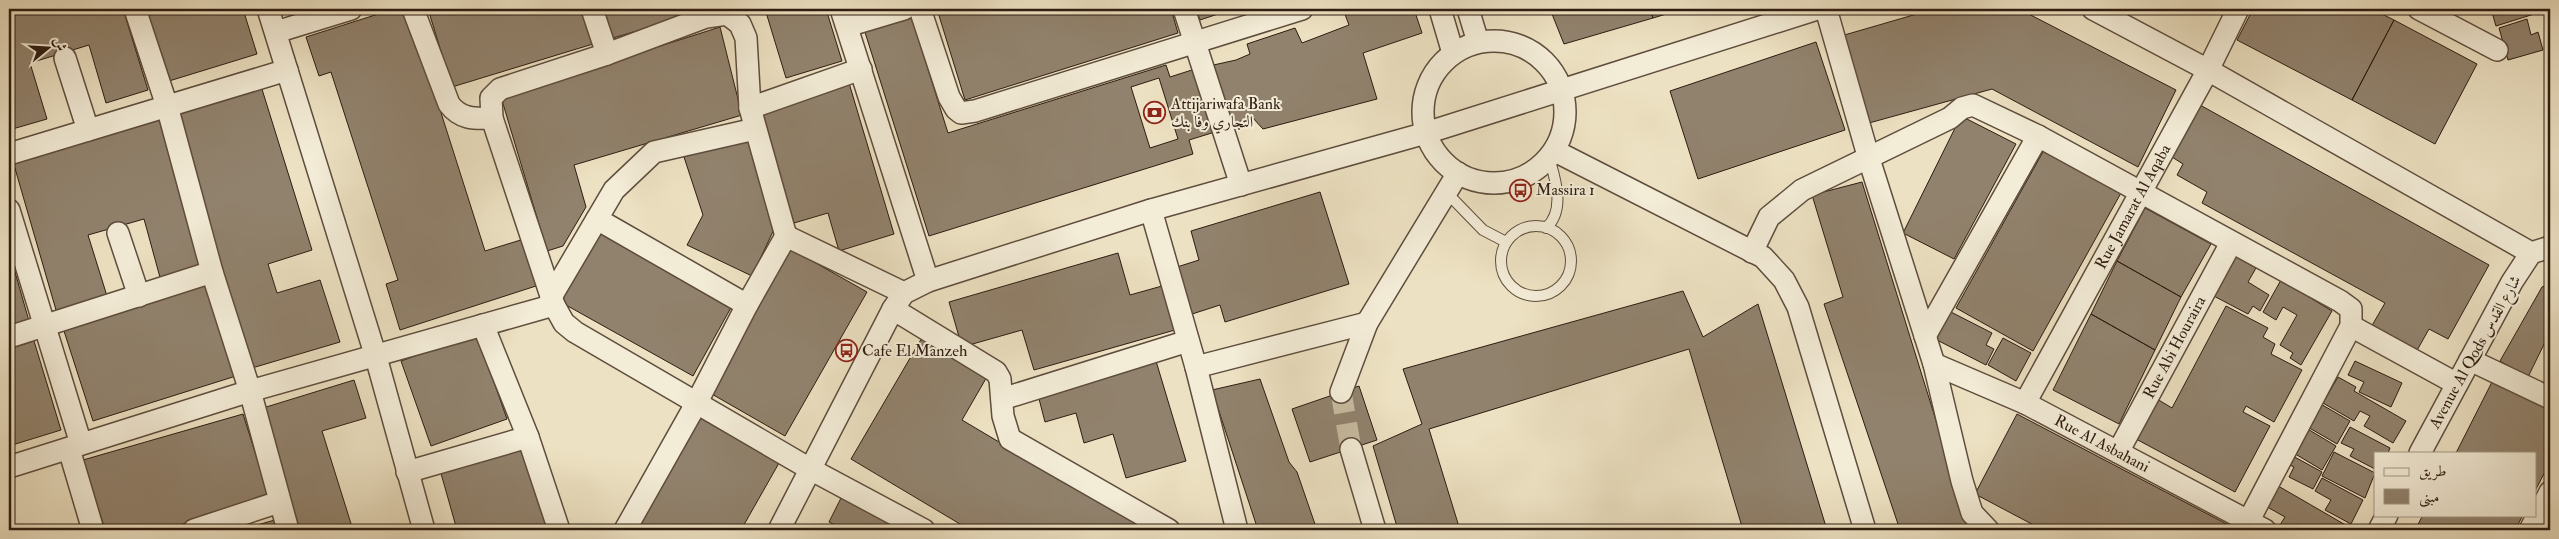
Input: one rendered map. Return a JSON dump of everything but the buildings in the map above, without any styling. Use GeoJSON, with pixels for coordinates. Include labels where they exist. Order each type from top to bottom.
{"type":"FeatureCollection","features":[{"type":"Feature","properties":{"kind":"street"},"geometry":{"type":"LineString","coordinates":[[135,9],[167,106],[212,272],[250,391],[288,530]]}},
{"type":"Feature","properties":{"kind":"street"},"geometry":{"type":"LineString","coordinates":[[268,9],[376,357],[424,530]]}},
{"type":"Feature","properties":{"kind":"street"},"geometry":{"type":"LineString","coordinates":[[276,32],[351,9]]}},
{"type":"Feature","properties":{"kind":"street"},"geometry":{"type":"LineString","coordinates":[[414,9],[449,104],[456,112],[468,118],[492,118]]}},
{"type":"Feature","properties":{"kind":"street"},"geometry":{"type":"LineString","coordinates":[[592,9],[607,54]]}},
{"type":"Feature","properties":{"kind":"street"},"geometry":{"type":"LineString","coordinates":[[904,9],[844,17],[928,281]]}},
{"type":"Feature","properties":{"kind":"street"},"geometry":{"type":"LineString","coordinates":[[920,9],[949,97],[956,110],[961,113],[975,111],[1302,9]]}},
{"type":"Feature","properties":{"kind":"street"},"geometry":{"type":"LineString","coordinates":[[1184,9],[1241,185]]}},
{"type":"Feature","properties":{"kind":"street"},"geometry":{"type":"LineString","coordinates":[[1440,9],[1453,53]]}},
{"type":"Feature","properties":{"kind":"street"},"geometry":{"type":"LineString","coordinates":[[1468,9],[1478,42]]}},
{"type":"Feature","properties":{"kind":"street"},"geometry":{"type":"LineString","coordinates":[[779,530],[898,301],[928,281],[1151,210],[1426,133],[1817,9]]}},
{"type":"Feature","properties":{"kind":"street"},"geometry":{"type":"LineString","coordinates":[[1826,9],[1869,159],[1934,364],[1962,481],[1972,513],[1988,530]]}},
{"type":"Feature","properties":{"kind":"street"},"geometry":{"type":"LineString","coordinates":[[2094,9],[2540,250]]}},
{"type":"Feature","properties":{"kind":"street","name":"Rue Jamarat Al Aqaba"},"geometry":{"type":"LineString","coordinates":[[2025,403],[2208,70],[2238,9]]}},
{"type":"Feature","properties":{"kind":"street"},"geometry":{"type":"LineString","coordinates":[[2419,9],[2496,50]]}},
{"type":"Feature","properties":{"kind":"street"},"geometry":{"type":"LineString","coordinates":[[924,530],[810,469],[696,404],[574,332],[560,319],[492,118],[491,98],[500,89],[607,54],[706,17],[727,14],[740,24],[746,38],[750,108],[786,236],[898,301],[993,370],[1000,380],[1005,427],[1010,440],[1169,530]]}},
{"type":"Feature","properties":{"kind":"street"},"geometry":{"type":"LineString","coordinates":[[1496,40],[1514,43],[1531,50],[1545,62],[1562,89],[1566,109],[1564,130],[1552,154],[1540,167],[1522,178],[1500,183],[1478,182],[1458,173],[1436,153],[1426,133],[1422,116],[1424,98],[1430,80],[1440,65],[1453,53],[1478,42],[1496,40]]}},
{"type":"Feature","properties":{"kind":"street"},"geometry":{"type":"LineString","coordinates":[[65,58],[88,130]]}},
{"type":"Feature","properties":{"kind":"street"},"geometry":{"type":"LineString","coordinates":[[750,108],[861,69]]}},
{"type":"Feature","properties":{"kind":"street"},"geometry":{"type":"LineString","coordinates":[[9,154],[287,70]]}},
{"type":"Feature","properties":{"kind":"street"},"geometry":{"type":"LineString","coordinates":[[1752,252],[1769,217],[1782,204],[1802,190],[1950,118],[1962,108],[1973,105],[2038,136],[2231,243],[2348,305],[2352,314],[2351,326],[2257,525]]}},
{"type":"Feature","properties":{"kind":"street"},"geometry":{"type":"LineString","coordinates":[[9,467],[250,391],[376,357],[483,325],[553,301],[614,190],[654,152],[756,129]]}},
{"type":"Feature","properties":{"kind":"street"},"geometry":{"type":"LineString","coordinates":[[1925,336],[2038,136]]}},
{"type":"Feature","properties":{"kind":"street"},"geometry":{"type":"LineString","coordinates":[[1552,154],[1762,257],[1784,280],[1798,307],[1865,530]]}},
{"type":"Feature","properties":{"kind":"street"},"geometry":{"type":"LineString","coordinates":[[1340,392],[1367,323],[1458,173]]}},
{"type":"Feature","properties":{"kind":"street"},"geometry":{"type":"LineString","coordinates":[[9,210],[45,326],[75,446],[93,530]]}},
{"type":"Feature","properties":{"kind":"street"},"geometry":{"type":"LineString","coordinates":[[1151,210],[1196,367],[1236,530]]}},
{"type":"Feature","properties":{"kind":"street"},"geometry":{"type":"LineString","coordinates":[[597,219],[746,305]]}},
{"type":"Feature","properties":{"kind":"street"},"geometry":{"type":"LineString","coordinates":[[118,233],[139,296]]}},
{"type":"Feature","properties":{"kind":"street"},"geometry":{"type":"LineString","coordinates":[[625,530],[696,404],[746,305],[786,236]]}},
{"type":"Feature","properties":{"kind":"street","name":"Rue Abi Houraira"},"geometry":{"type":"LineString","coordinates":[[2118,452],[2231,243]]}},
{"type":"Feature","properties":{"kind":"street","name":"Avenue Al Qods شارع القدس"},"geometry":{"type":"LineString","coordinates":[[2421,452],[2470,360],[2540,250]]}},
{"type":"Feature","properties":{"kind":"street"},"geometry":{"type":"LineString","coordinates":[[9,337],[212,272]]}},
{"type":"Feature","properties":{"kind":"street"},"geometry":{"type":"LineString","coordinates":[[1196,367],[1367,323]]}},
{"type":"Feature","properties":{"kind":"street"},"geometry":{"type":"LineString","coordinates":[[483,325],[528,438],[559,530]]}},
{"type":"Feature","properties":{"kind":"street"},"geometry":{"type":"LineString","coordinates":[[2351,326],[2456,384]]}},
{"type":"Feature","properties":{"kind":"street"},"geometry":{"type":"LineString","coordinates":[[1002,399],[1188,341]]}},
{"type":"Feature","properties":{"kind":"street"},"geometry":{"type":"LineString","coordinates":[[2470,360],[2550,398]]}},
{"type":"Feature","properties":{"kind":"street","name":"Rue Al Asbahani"},"geometry":{"type":"LineString","coordinates":[[1934,364],[2025,403],[2257,525]]}},
{"type":"Feature","properties":{"kind":"street"},"geometry":{"type":"LineString","coordinates":[[407,472],[528,438]]}},
{"type":"Feature","properties":{"kind":"street"},"geometry":{"type":"LineString","coordinates":[[1351,449],[1375,530]]}},
{"type":"Feature","properties":{"kind":"street"},"geometry":{"type":"LineString","coordinates":[[2530,530],[2550,492]]}},
{"type":"Feature","properties":{"kind":"street"},"geometry":{"type":"LineString","coordinates":[[194,530],[279,502]]}},
{"type":"Feature","properties":{"kind":"street"},"geometry":{"type":"LineString","coordinates":[[2379,530],[2386,516]]}},
{"type":"Feature","properties":{"kind":"lane"},"geometry":{"type":"LineString","coordinates":[[1546,228],[1550,224],[1558,199],[1558,186],[1552,154]]}},
{"type":"Feature","properties":{"kind":"lane"},"geometry":{"type":"LineString","coordinates":[[1447,194],[1483,230],[1506,242]]}},
{"type":"Feature","properties":{"kind":"lane"},"geometry":{"type":"LineString","coordinates":[[1531,226],[1546,228],[1556,233],[1564,241],[1569,252],[1568,275],[1561,285],[1552,292],[1541,296],[1519,292],[1507,280],[1501,264],[1502,252],[1506,242],[1517,231],[1531,226]]}},
{"type":"Feature","properties":{"kind":"tunnel"},"geometry":{"type":"LineString","coordinates":[[1341,392],[1351,449]]}},
{"type":"Feature","properties":{"kind":"place","name":"Attijariwafa Bank التجاري وفا بنك"},"geometry":{"type":"Point","coordinates":[1155,113]}},
{"type":"Feature","properties":{"kind":"place","name":"Massira 1"},"geometry":{"type":"Point","coordinates":[1520,190]}},
{"type":"Feature","properties":{"kind":"place","name":"Cafe El Manzeh"},"geometry":{"type":"Point","coordinates":[846,351]}}]}
